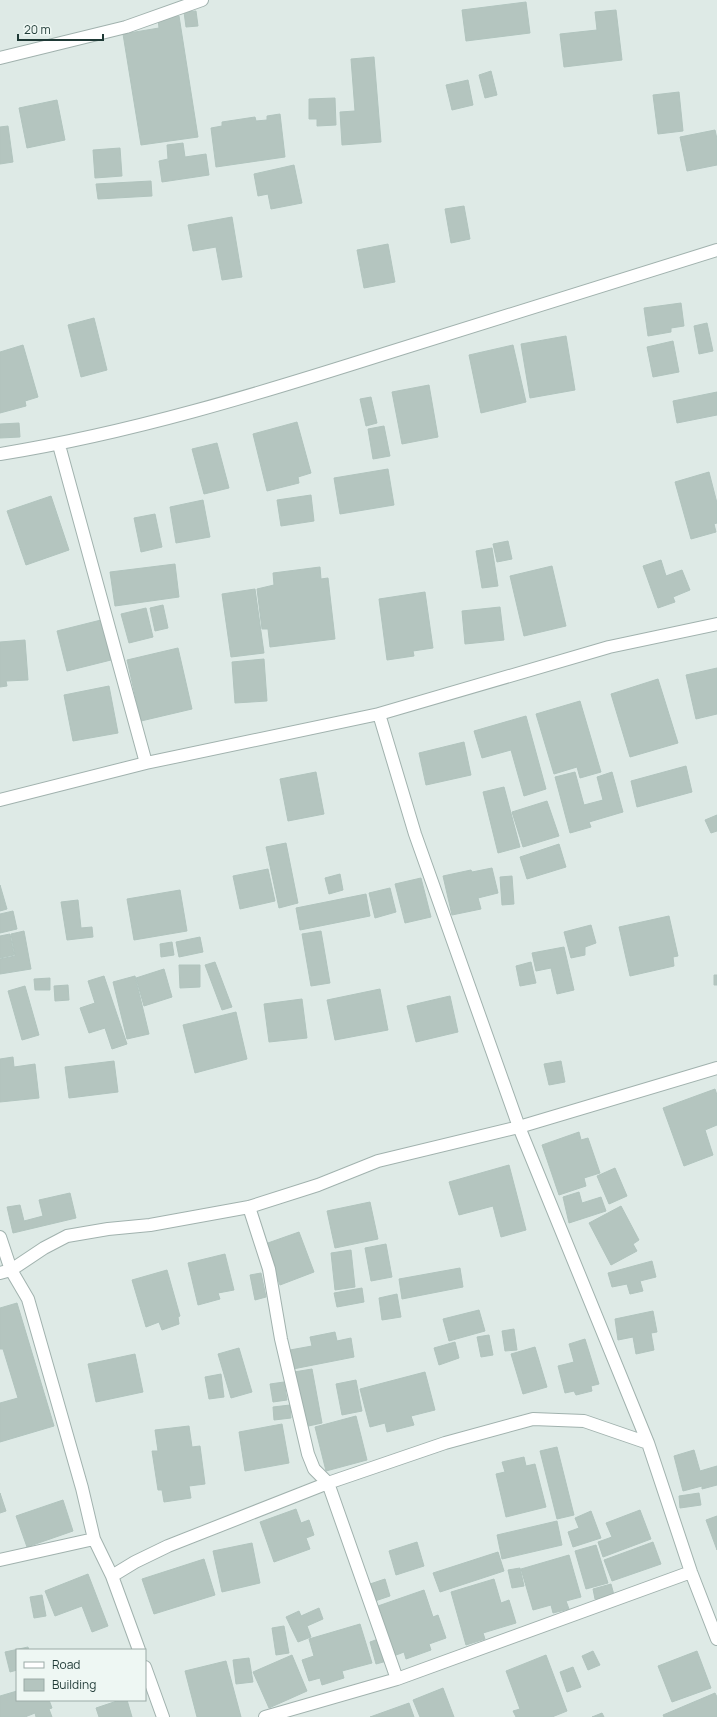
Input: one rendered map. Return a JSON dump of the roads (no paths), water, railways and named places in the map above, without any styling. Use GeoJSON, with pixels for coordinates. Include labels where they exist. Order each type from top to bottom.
{"type":"FeatureCollection","features":[{"type":"Feature","properties":{"kind":"street"},"geometry":{"type":"LineString","coordinates":[[0,58],[126,27],[202,0]]}},
{"type":"Feature","properties":{"kind":"street"},"geometry":{"type":"LineString","coordinates":[[0,454],[59,444],[178,416],[287,384],[717,250]]}},
{"type":"Feature","properties":{"kind":"street"},"geometry":{"type":"LineString","coordinates":[[59,444],[146,763]]}},
{"type":"Feature","properties":{"kind":"street"},"geometry":{"type":"LineString","coordinates":[[0,800],[146,763],[379,714],[609,647],[717,624]]}},
{"type":"Feature","properties":{"kind":"street"},"geometry":{"type":"LineString","coordinates":[[379,714],[415,834],[519,1127],[648,1443],[690,1572],[717,1639]]}},
{"type":"Feature","properties":{"kind":"street"},"geometry":{"type":"LineString","coordinates":[[5,1271],[67,1236],[108,1229],[150,1225],[249,1207],[318,1185],[378,1161],[519,1127],[717,1068]]}},
{"type":"Feature","properties":{"kind":"street"},"geometry":{"type":"LineString","coordinates":[[249,1207],[269,1269],[281,1339],[308,1454],[314,1469],[328,1483],[397,1679]]}},
{"type":"Feature","properties":{"kind":"street"},"geometry":{"type":"LineString","coordinates":[[0,1237],[5,1271],[28,1299],[82,1488],[94,1538],[112,1576],[139,1649]]}},
{"type":"Feature","properties":{"kind":"street"},"geometry":{"type":"LineString","coordinates":[[112,1576],[135,1562],[168,1546],[328,1483],[445,1443],[533,1419],[584,1421],[648,1443]]}},
{"type":"Feature","properties":{"kind":"street"},"geometry":{"type":"LineString","coordinates":[[0,1560],[94,1538]]}},
{"type":"Feature","properties":{"kind":"street"},"geometry":{"type":"LineString","coordinates":[[265,1717],[397,1679],[690,1572]]}},
{"type":"Feature","properties":{"kind":"street"},"geometry":{"type":"LineString","coordinates":[[146,1671],[163,1717]]}}]}
